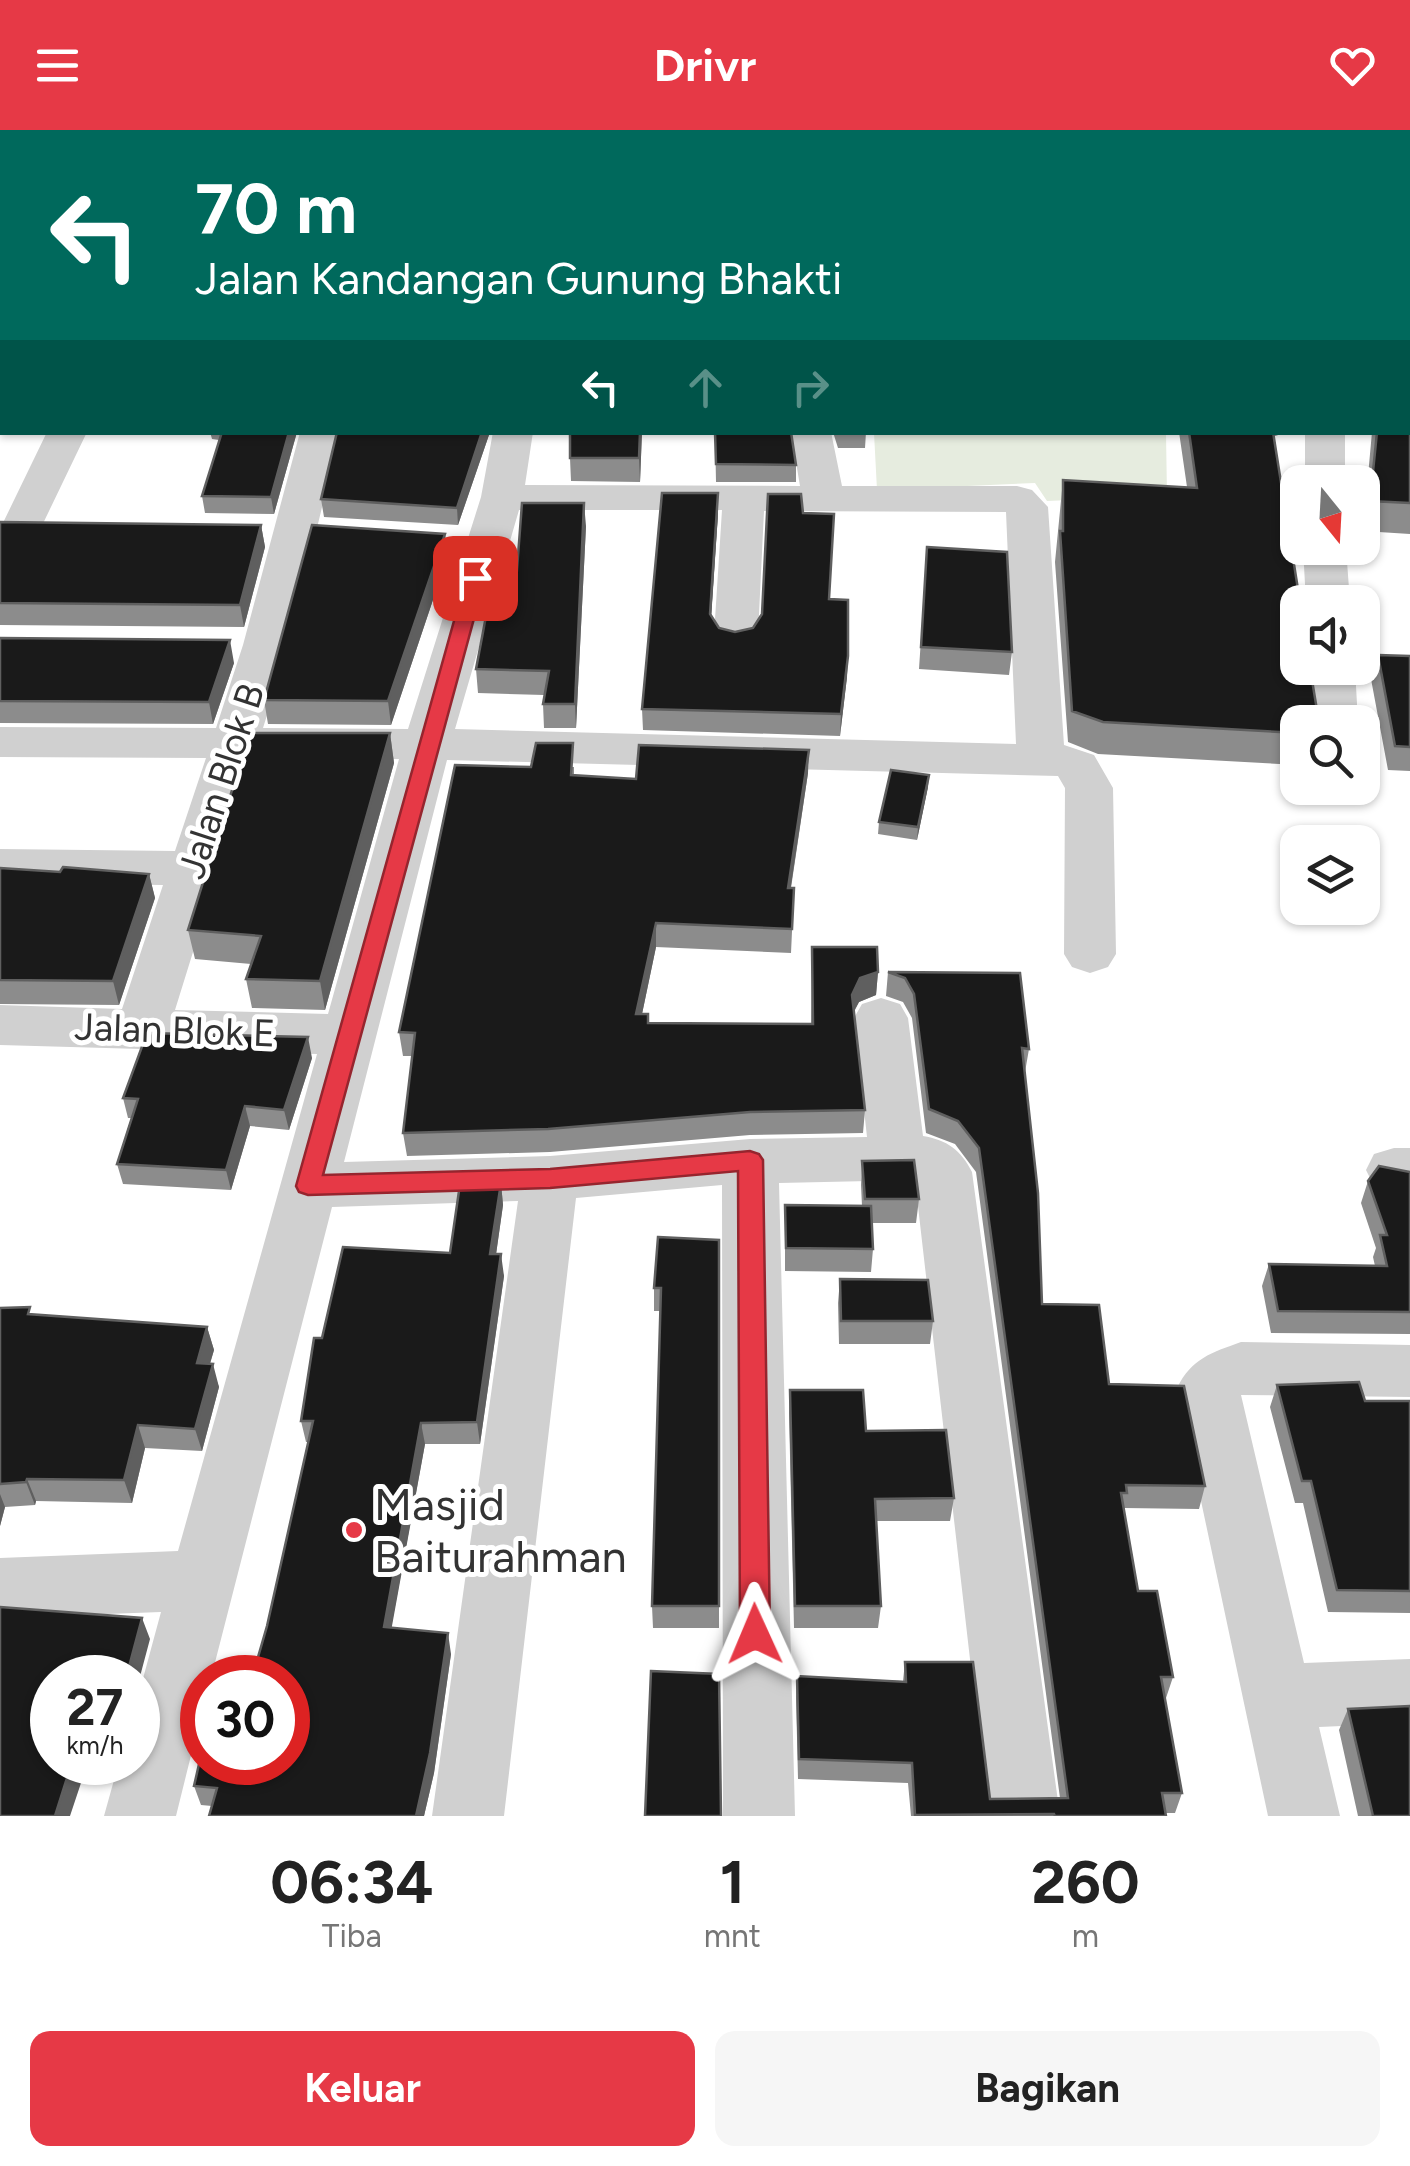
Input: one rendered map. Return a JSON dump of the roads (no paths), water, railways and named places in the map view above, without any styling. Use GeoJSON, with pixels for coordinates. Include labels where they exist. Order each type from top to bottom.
{"type":"FeatureCollection","features":[{"type":"Feature","properties":{"kind":"street"},"geometry":{"type":"LineString","coordinates":[[27,528],[66,435]]}},
{"type":"Feature","properties":{"kind":"street","name":"Jalan Blok B"},"geometry":{"type":"LineString","coordinates":[[142,1030],[235,746],[247,645],[297,531],[319,435]]}},
{"type":"Feature","properties":{"kind":"street"},"geometry":{"type":"LineString","coordinates":[[140,1816],[350,1035],[478,528],[513,435]]}},
{"type":"Feature","properties":{"kind":"street"},"geometry":{"type":"LineString","coordinates":[[813,435],[823,496]]}},
{"type":"Feature","properties":{"kind":"street"},"geometry":{"type":"LineString","coordinates":[[1325,435],[1325,465]]}},
{"type":"Feature","properties":{"kind":"street"},"geometry":{"type":"LineString","coordinates":[[478,528],[744,496],[1017,499],[1027,507],[1042,759]]}},
{"type":"Feature","properties":{"kind":"street"},"geometry":{"type":"LineString","coordinates":[[736,635],[744,496]]}},
{"type":"Feature","properties":{"kind":"street"},"geometry":{"type":"LineString","coordinates":[[0,742],[426,744],[1042,759],[1078,766],[1089,788],[1090,954]]}},
{"type":"Feature","properties":{"kind":"street"},"geometry":{"type":"LineString","coordinates":[[0,866],[192,868]]}},
{"type":"Feature","properties":{"kind":"street"},"geometry":{"type":"LineString","coordinates":[[882,1018],[921,1165],[1024,1816]]}},
{"type":"Feature","properties":{"kind":"street","name":"Jalan Blok E"},"geometry":{"type":"LineString","coordinates":[[0,1025],[350,1035]]}},
{"type":"Feature","properties":{"kind":"street"},"geometry":{"type":"LineString","coordinates":[[308,1186],[550,1178],[750,1160],[921,1165]]}},
{"type":"Feature","properties":{"kind":"street"},"geometry":{"type":"LineString","coordinates":[[750,1160],[759,1816]]}},
{"type":"Feature","properties":{"kind":"street"},"geometry":{"type":"LineString","coordinates":[[468,1816],[550,1178]]}},
{"type":"Feature","properties":{"kind":"street"},"geometry":{"type":"LineString","coordinates":[[1304,1816],[1208,1388],[1220,1376],[1241,1368],[1410,1371]]}},
{"type":"Feature","properties":{"kind":"street"},"geometry":{"type":"LineString","coordinates":[[0,1588],[202,1580]]}},
{"type":"Feature","properties":{"kind":"street"},"geometry":{"type":"LineString","coordinates":[[1277,1696],[1410,1691]]}},
{"type":"Feature","properties":{"kind":"place","name":"Masjid Baiturahman"},"geometry":{"type":"Point","coordinates":[354,1530]}}]}
